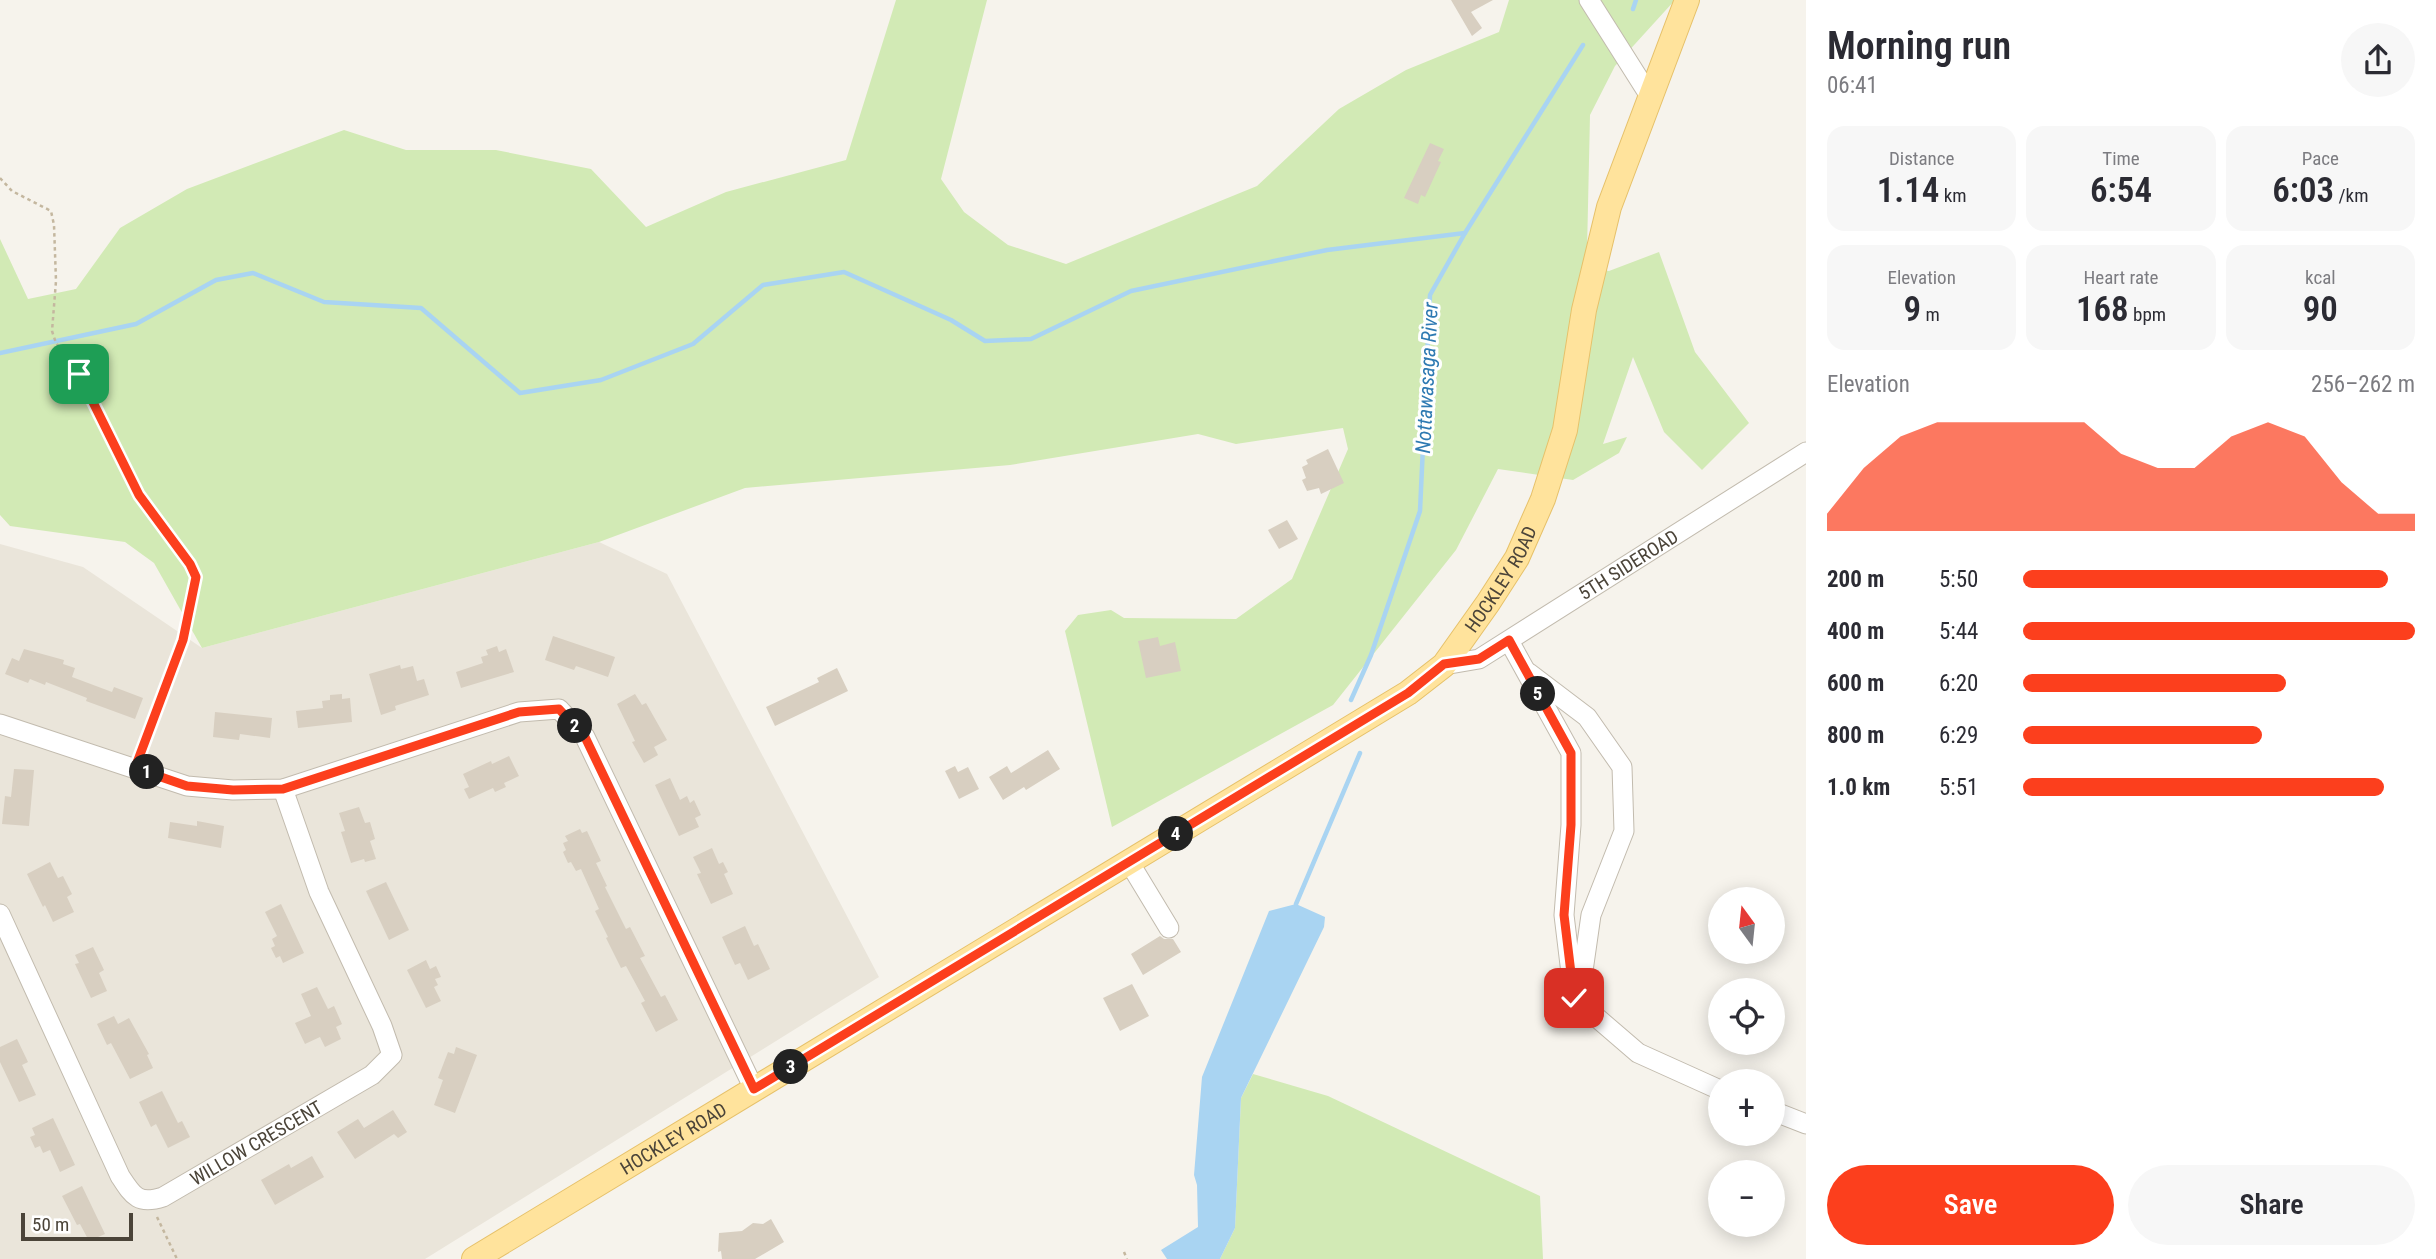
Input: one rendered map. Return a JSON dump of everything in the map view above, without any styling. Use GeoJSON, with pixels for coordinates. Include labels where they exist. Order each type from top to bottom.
{"type":"FeatureCollection","features":[{"type":"Feature","properties":{"kind":"main road","name":"HOCKLEY ROAD"},"geometry":{"type":"LineString","coordinates":[[474,1259],[1408,693],[1444,664],[1517,558],[1542,499],[1565,430],[1584,310],[1609,206],[1687,0]]}},
{"type":"Feature","properties":{"kind":"street"},"geometry":{"type":"LineString","coordinates":[[1589,0],[1651,99]]}},
{"type":"Feature","properties":{"kind":"street","name":"5TH SIDEROAD"},"geometry":{"type":"LineString","coordinates":[[1444,664],[1479,659],[1806,452]]}},
{"type":"Feature","properties":{"kind":"street"},"geometry":{"type":"LineString","coordinates":[[1509,640],[1571,753],[1571,825],[1564,915],[1574,998],[1638,1053],[1708,1085]]}},
{"type":"Feature","properties":{"kind":"street"},"geometry":{"type":"LineString","coordinates":[[1523,668],[1587,717],[1622,767],[1624,831],[1591,915],[1582,978],[1574,998]]}},
{"type":"Feature","properties":{"kind":"street"},"geometry":{"type":"LineString","coordinates":[[0,724],[187,786],[233,790],[283,789],[519,712],[559,709],[585,737],[754,1089]]}},
{"type":"Feature","properties":{"kind":"street","name":"WILLOW CRESCENT"},"geometry":{"type":"LineString","coordinates":[[151,1200],[163,1197],[372,1075],[392,1055],[382,1027],[319,892],[283,789]]}},
{"type":"Feature","properties":{"kind":"street"},"geometry":{"type":"LineString","coordinates":[[1129,862],[1169,928]]}},
{"type":"Feature","properties":{"kind":"street"},"geometry":{"type":"LineString","coordinates":[[0,914],[120,1176],[139,1199],[151,1200]]}},
{"type":"Feature","properties":{"kind":"street"},"geometry":{"type":"LineString","coordinates":[[1785,1116],[1806,1124]]}},
{"type":"Feature","properties":{"kind":"path"},"geometry":{"type":"LineString","coordinates":[[0,178],[12,191],[51,211],[56,281],[52,331],[79,374],[139,495],[190,564],[196,577],[183,640],[135,768]]}},
{"type":"Feature","properties":{"kind":"path"},"geometry":{"type":"LineString","coordinates":[[151,1200],[177,1259]]}},
{"type":"Feature","properties":{"kind":"path"},"geometry":{"type":"LineString","coordinates":[[1124,1252],[1127,1259]]}},
{"type":"Feature","properties":{"kind":"shaded area"},"geometry":{"type":"Polygon","coordinates":[[[599,542],[667,574],[879,977],[425,1259],[0,1259],[0,544],[83,567],[202,648],[599,542]]]}},
{"type":"Feature","properties":{"kind":"green space"},"geometry":{"type":"Polygon","coordinates":[[[896,0],[987,0],[941,179],[964,212],[1008,245],[1066,264],[1257,186],[1339,109],[1406,70],[1499,32],[1509,0],[1675,0],[1615,66],[1590,115],[1587,251],[1598,269],[1609,271],[1659,252],[1695,352],[1749,423],[1702,470],[1664,432],[1633,357],[1603,444],[1627,437],[1619,453],[1573,480],[1498,469],[1456,550],[1333,705],[1112,827],[1065,631],[1078,615],[1111,610],[1124,618],[1236,619],[1292,579],[1348,449],[1343,428],[1236,444],[1198,434],[1010,465],[745,488],[599,542],[202,648],[154,563],[125,542],[10,526],[0,515],[0,239],[28,299],[76,289],[120,228],[187,189],[344,130],[406,150],[496,150],[591,169],[646,227],[726,192],[846,160],[896,0]]]}},
{"type":"Feature","properties":{"kind":"green space"},"geometry":{"type":"Polygon","coordinates":[[[1253,1074],[1328,1096],[1540,1196],[1543,1259],[1220,1259],[1235,1228],[1241,1098],[1253,1074]]]}},
{"type":"Feature","properties":{"kind":"water"},"geometry":{"type":"Polygon","coordinates":[[[1296,904],[1325,917],[1324,927],[1241,1098],[1235,1228],[1220,1259],[1167,1259],[1161,1250],[1198,1227],[1197,1185],[1194,1175],[1202,1077],[1269,911],[1296,904]]]}},
{"type":"Feature","properties":{"kind":"building"},"geometry":{"type":"Polygon","coordinates":[[[1451,0],[1493,0],[1471,12],[1482,28],[1472,36],[1451,0]]]}},
{"type":"Feature","properties":{"kind":"building"},"geometry":{"type":"Polygon","coordinates":[[[1430,143],[1444,149],[1425,197],[1421,195],[1418,204],[1404,198],[1430,143]]]}},
{"type":"Feature","properties":{"kind":"building"},"geometry":{"type":"Polygon","coordinates":[[[1328,449],[1344,483],[1321,494],[1319,488],[1307,491],[1302,480],[1306,478],[1302,467],[1308,464],[1306,460],[1328,449]]]}},
{"type":"Feature","properties":{"kind":"building"},"geometry":{"type":"Polygon","coordinates":[[[1287,520],[1298,539],[1279,549],[1268,530],[1287,520]]]}},
{"type":"Feature","properties":{"kind":"building"},"geometry":{"type":"Polygon","coordinates":[[[553,636],[615,657],[608,677],[576,666],[574,670],[545,660],[553,636]]]}},
{"type":"Feature","properties":{"kind":"building"},"geometry":{"type":"Polygon","coordinates":[[[1158,637],[1160,646],[1175,642],[1181,671],[1146,678],[1138,641],[1158,637]]]}},
{"type":"Feature","properties":{"kind":"building"},"geometry":{"type":"Polygon","coordinates":[[[497,646],[499,652],[506,649],[514,672],[461,688],[456,672],[483,663],[481,657],[488,655],[486,650],[497,646]]]}},
{"type":"Feature","properties":{"kind":"building"},"geometry":{"type":"Polygon","coordinates":[[[24,649],[64,660],[63,664],[75,668],[72,677],[112,692],[114,687],[143,698],[135,719],[86,701],[87,698],[46,682],[45,685],[30,679],[28,683],[5,674],[12,658],[19,661],[24,649]]]}},
{"type":"Feature","properties":{"kind":"building"},"geometry":{"type":"Polygon","coordinates":[[[400,665],[401,669],[413,666],[417,681],[424,679],[429,695],[395,706],[396,710],[381,715],[369,674],[400,665]]]}},
{"type":"Feature","properties":{"kind":"building"},"geometry":{"type":"Polygon","coordinates":[[[837,668],[848,691],[775,726],[766,707],[819,682],[817,678],[837,668]]]}},
{"type":"Feature","properties":{"kind":"building"},"geometry":{"type":"Polygon","coordinates":[[[342,694],[342,699],[350,698],[352,722],[298,728],[296,711],[323,708],[322,701],[330,700],[330,695],[342,694]]]}},
{"type":"Feature","properties":{"kind":"building"},"geometry":{"type":"Polygon","coordinates":[[[635,694],[642,705],[646,703],[667,740],[654,747],[658,755],[644,763],[632,742],[635,741],[617,704],[635,694]]]}},
{"type":"Feature","properties":{"kind":"building"},"geometry":{"type":"Polygon","coordinates":[[[215,712],[272,718],[270,738],[240,734],[239,740],[213,737],[215,712]]]}},
{"type":"Feature","properties":{"kind":"building"},"geometry":{"type":"Polygon","coordinates":[[[1048,750],[1060,769],[1026,790],[1024,787],[1003,800],[989,777],[1007,766],[1011,773],[1048,750]]]}},
{"type":"Feature","properties":{"kind":"building"},"geometry":{"type":"Polygon","coordinates":[[[509,756],[519,776],[504,783],[506,787],[495,792],[493,788],[469,799],[464,789],[469,787],[463,774],[509,756]]]}},
{"type":"Feature","properties":{"kind":"building"},"geometry":{"type":"Polygon","coordinates":[[[955,766],[958,772],[968,767],[979,789],[959,799],[945,771],[955,766]]]}},
{"type":"Feature","properties":{"kind":"building"},"geometry":{"type":"Polygon","coordinates":[[[14,769],[34,770],[29,826],[2,824],[5,796],[11,797],[14,769]]]}},
{"type":"Feature","properties":{"kind":"building"},"geometry":{"type":"Polygon","coordinates":[[[670,778],[680,800],[687,796],[690,803],[694,800],[701,815],[695,818],[699,827],[679,836],[655,785],[670,778]]]}},
{"type":"Feature","properties":{"kind":"building"},"geometry":{"type":"Polygon","coordinates":[[[359,807],[365,823],[370,822],[375,839],[370,841],[376,859],[351,863],[341,832],[345,831],[339,813],[359,807]]]}},
{"type":"Feature","properties":{"kind":"building"},"geometry":{"type":"Polygon","coordinates":[[[197,821],[224,826],[221,848],[168,838],[170,822],[197,826],[197,821]]]}},
{"type":"Feature","properties":{"kind":"building"},"geometry":{"type":"Polygon","coordinates":[[[580,829],[582,833],[587,831],[601,861],[596,863],[607,886],[605,887],[626,929],[630,927],[645,956],[640,958],[661,997],[665,995],[678,1020],[656,1032],[641,1003],[645,1001],[626,966],[621,968],[606,938],[608,937],[595,911],[599,909],[581,869],[576,871],[563,852],[566,850],[563,843],[568,841],[565,836],[580,829]]]}},
{"type":"Feature","properties":{"kind":"building"},"geometry":{"type":"Polygon","coordinates":[[[712,848],[719,864],[723,862],[728,872],[724,874],[733,894],[711,904],[697,874],[701,873],[693,857],[712,848]]]}},
{"type":"Feature","properties":{"kind":"building"},"geometry":{"type":"Polygon","coordinates":[[[50,862],[58,878],[63,876],[72,894],[67,897],[74,912],[53,922],[27,874],[50,862]]]}},
{"type":"Feature","properties":{"kind":"building"},"geometry":{"type":"Polygon","coordinates":[[[386,882],[409,930],[389,940],[366,891],[386,882]]]}},
{"type":"Feature","properties":{"kind":"building"},"geometry":{"type":"Polygon","coordinates":[[[281,904],[304,953],[283,963],[280,956],[276,958],[271,948],[275,946],[272,939],[277,936],[265,912],[281,904]]]}},
{"type":"Feature","properties":{"kind":"building"},"geometry":{"type":"Polygon","coordinates":[[[745,926],[754,946],[758,944],[770,969],[748,980],[740,963],[735,965],[722,937],[745,926]]]}},
{"type":"Feature","properties":{"kind":"building"},"geometry":{"type":"Polygon","coordinates":[[[1160,936],[1173,939],[1181,952],[1143,975],[1131,954],[1160,936]]]}},
{"type":"Feature","properties":{"kind":"building"},"geometry":{"type":"Polygon","coordinates":[[[93,947],[104,970],[99,973],[107,991],[91,998],[75,964],[79,963],[75,955],[93,947]]]}},
{"type":"Feature","properties":{"kind":"building"},"geometry":{"type":"Polygon","coordinates":[[[426,960],[430,969],[436,966],[441,977],[435,979],[438,985],[434,987],[441,1001],[426,1008],[407,970],[426,960]]]}},
{"type":"Feature","properties":{"kind":"building"},"geometry":{"type":"Polygon","coordinates":[[[1132,984],[1149,1016],[1120,1031],[1103,998],[1132,984]]]}},
{"type":"Feature","properties":{"kind":"building"},"geometry":{"type":"Polygon","coordinates":[[[317,987],[328,1009],[334,1006],[342,1024],[336,1027],[341,1039],[325,1047],[320,1037],[305,1044],[295,1023],[311,1016],[301,994],[317,987]]]}},
{"type":"Feature","properties":{"kind":"building"},"geometry":{"type":"Polygon","coordinates":[[[114,1016],[118,1024],[129,1018],[149,1054],[147,1055],[153,1068],[130,1079],[111,1043],[107,1045],[97,1024],[114,1016]]]}},
{"type":"Feature","properties":{"kind":"building"},"geometry":{"type":"Polygon","coordinates":[[[17,1039],[28,1062],[22,1065],[36,1095],[19,1102],[0,1062],[0,1047],[17,1039]]]}},
{"type":"Feature","properties":{"kind":"building"},"geometry":{"type":"Polygon","coordinates":[[[456,1047],[477,1055],[455,1113],[434,1105],[443,1080],[438,1078],[448,1052],[454,1054],[456,1047]]]}},
{"type":"Feature","properties":{"kind":"building"},"geometry":{"type":"Polygon","coordinates":[[[162,1091],[178,1123],[182,1121],[190,1137],[168,1148],[156,1124],[151,1127],[139,1102],[162,1091]]]}},
{"type":"Feature","properties":{"kind":"building"},"geometry":{"type":"Polygon","coordinates":[[[393,1110],[407,1132],[398,1138],[394,1134],[355,1159],[337,1132],[358,1119],[364,1128],[393,1110]]]}},
{"type":"Feature","properties":{"kind":"building"},"geometry":{"type":"Polygon","coordinates":[[[53,1118],[75,1165],[60,1172],[50,1150],[43,1153],[40,1146],[35,1148],[30,1137],[35,1135],[32,1128],[53,1118]]]}},
{"type":"Feature","properties":{"kind":"building"},"geometry":{"type":"Polygon","coordinates":[[[312,1156],[324,1177],[275,1205],[261,1180],[289,1164],[291,1168],[312,1156]]]}},
{"type":"Feature","properties":{"kind":"building"},"geometry":{"type":"Polygon","coordinates":[[[82,1186],[105,1234],[89,1241],[62,1196],[82,1186]]]}},
{"type":"Feature","properties":{"kind":"building"},"geometry":{"type":"Polygon","coordinates":[[[771,1219],[784,1242],[755,1259],[722,1259],[721,1251],[718,1252],[719,1233],[742,1231],[753,1223],[763,1224],[771,1219]]]}},
{"type":"Feature","properties":{"kind":"waterway","name":"Nottawasaga River"},"geometry":{"type":"LineString","coordinates":[[1633,9],[1636,0]]}},
{"type":"Feature","properties":{"kind":"waterway","name":"Nottawasaga River"},"geometry":{"type":"LineString","coordinates":[[1351,700],[1371,655],[1420,511],[1430,295],[1465,233],[1583,45]]}},
{"type":"Feature","properties":{"kind":"waterway"},"geometry":{"type":"LineString","coordinates":[[0,353],[136,324],[216,280],[253,273],[324,302],[421,308],[520,393],[601,380],[693,344],[763,285],[844,272],[951,320],[985,341],[1031,339],[1131,291],[1327,250],[1465,233]]}},
{"type":"Feature","properties":{"kind":"waterway","name":"Nottawasaga River"},"geometry":{"type":"LineString","coordinates":[[1296,904],[1360,753]]}},
{"type":"Feature","properties":{"kind":"route"},"geometry":{"type":"LineString","coordinates":[[79,374],[139,495],[190,564],[196,577],[183,640],[135,768],[187,786],[233,790],[283,789],[519,712],[559,709],[585,737],[754,1089],[1408,693],[1444,664],[1479,659],[1509,640],[1571,753],[1571,825],[1564,915],[1574,998]]}}]}
